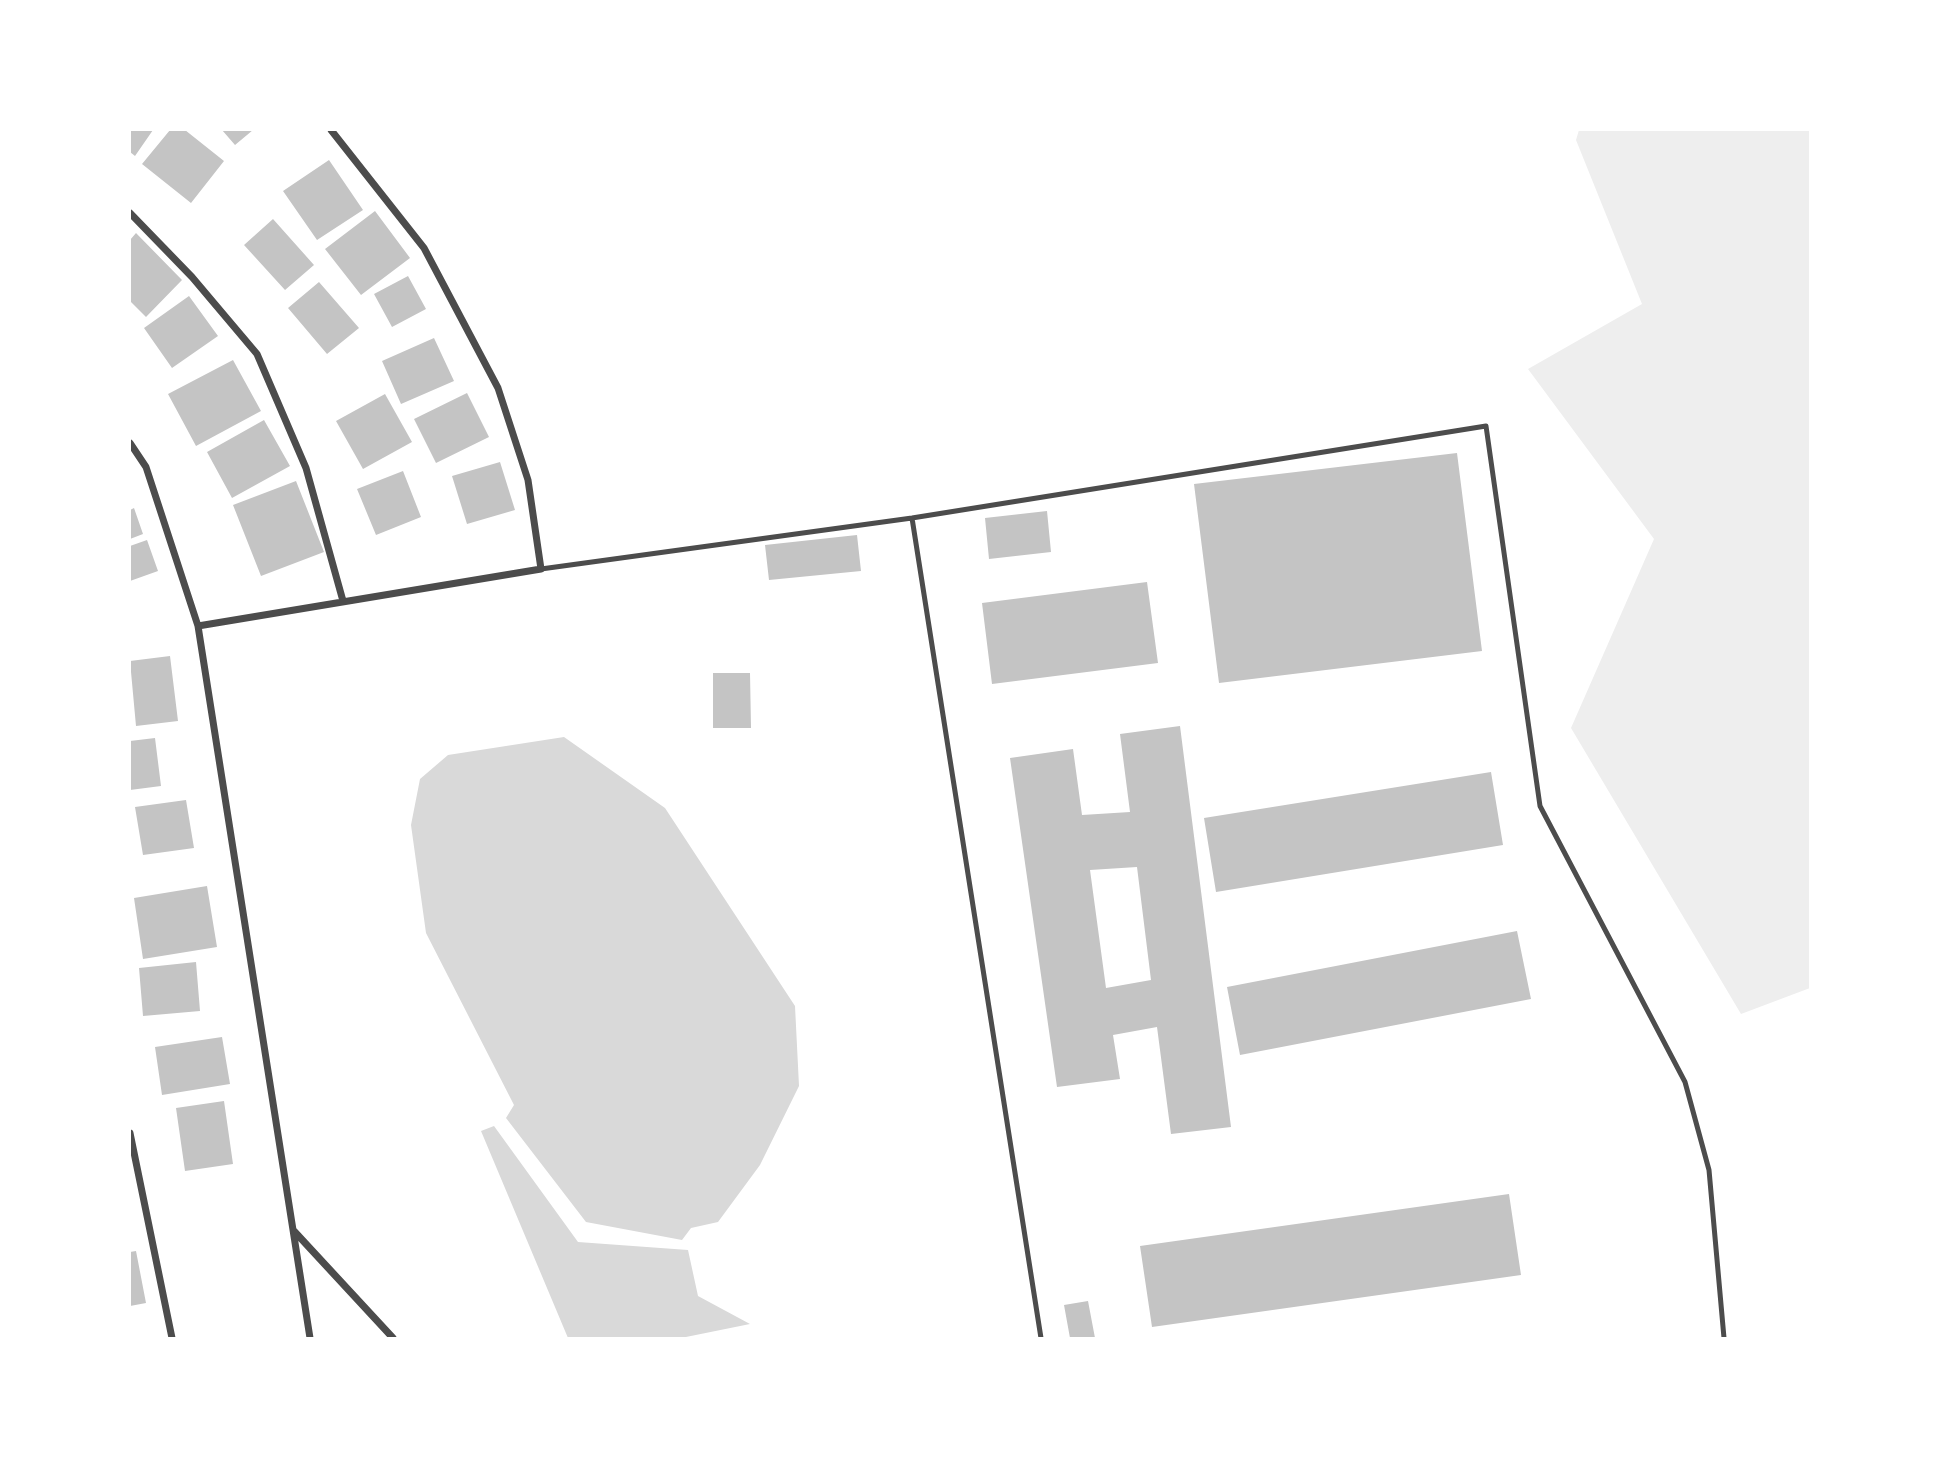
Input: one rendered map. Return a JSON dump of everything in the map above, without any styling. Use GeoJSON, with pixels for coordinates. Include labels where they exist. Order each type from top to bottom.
{"type":"FeatureCollection","features":[{"type":"Feature","properties":{"kind":"street"},"geometry":{"type":"LineString","coordinates":[[198,626],[541,569],[528,480],[498,388],[424,248],[331,130]]}},
{"type":"Feature","properties":{"kind":"street"},"geometry":{"type":"LineString","coordinates":[[130,213],[192,277],[257,354],[306,468],[343,601]]}},
{"type":"Feature","properties":{"kind":"street"},"geometry":{"type":"LineString","coordinates":[[130,443],[146,467],[198,626],[310,1339]]}},
{"type":"Feature","properties":{"kind":"street"},"geometry":{"type":"LineString","coordinates":[[130,1133],[172,1339]]}},
{"type":"Feature","properties":{"kind":"street"},"geometry":{"type":"LineString","coordinates":[[293,1230],[393,1339]]}},
{"type":"Feature","properties":{"kind":"lane"},"geometry":{"type":"LineString","coordinates":[[541,569],[912,518],[1486,426],[1540,806],[1685,1082],[1709,1170],[1724,1339]]}},
{"type":"Feature","properties":{"kind":"lane"},"geometry":{"type":"LineString","coordinates":[[912,518],[1041,1339]]}},
{"type":"Feature","properties":{"kind":"shaded area"},"geometry":{"type":"Polygon","coordinates":[[[1579,130],[1810,130],[1810,988],[1741,1014],[1571,728],[1654,539],[1528,369],[1642,304],[1576,140],[1579,130]]]}},
{"type":"Feature","properties":{"kind":"shaded area"},"geometry":{"type":"Polygon","coordinates":[[[564,737],[665,808],[795,1006],[799,1086],[760,1165],[718,1222],[691,1228],[682,1240],[586,1222],[506,1118],[514,1105],[426,933],[411,825],[420,779],[448,755],[564,737]]]}},
{"type":"Feature","properties":{"kind":"shaded area"},"geometry":{"type":"Polygon","coordinates":[[[494,1126],[578,1242],[688,1250],[698,1296],[750,1324],[681,1338],[568,1338],[481,1131],[494,1126]]]}},
{"type":"Feature","properties":{"kind":"building"},"geometry":{"type":"Polygon","coordinates":[[[130,130],[153,130],[135,156],[130,152],[130,130]]]}},
{"type":"Feature","properties":{"kind":"building"},"geometry":{"type":"Polygon","coordinates":[[[170,130],[185,130],[224,161],[191,203],[142,164],[170,130]]]}},
{"type":"Feature","properties":{"kind":"building"},"geometry":{"type":"Polygon","coordinates":[[[222,130],[253,130],[235,145],[222,130]]]}},
{"type":"Feature","properties":{"kind":"building"},"geometry":{"type":"Polygon","coordinates":[[[329,160],[363,210],[317,240],[283,191],[329,160]]]}},
{"type":"Feature","properties":{"kind":"building"},"geometry":{"type":"Polygon","coordinates":[[[375,211],[410,258],[361,295],[325,249],[375,211]]]}},
{"type":"Feature","properties":{"kind":"building"},"geometry":{"type":"Polygon","coordinates":[[[273,219],[314,265],[285,290],[244,245],[273,219]]]}},
{"type":"Feature","properties":{"kind":"building"},"geometry":{"type":"Polygon","coordinates":[[[136,233],[182,280],[146,317],[130,301],[130,240],[136,233]]]}},
{"type":"Feature","properties":{"kind":"building"},"geometry":{"type":"Polygon","coordinates":[[[408,276],[426,309],[392,327],[374,294],[408,276]]]}},
{"type":"Feature","properties":{"kind":"building"},"geometry":{"type":"Polygon","coordinates":[[[319,282],[359,328],[327,354],[288,308],[319,282]]]}},
{"type":"Feature","properties":{"kind":"building"},"geometry":{"type":"Polygon","coordinates":[[[189,296],[218,336],[172,368],[144,328],[189,296]]]}},
{"type":"Feature","properties":{"kind":"building"},"geometry":{"type":"Polygon","coordinates":[[[434,338],[454,381],[401,404],[382,361],[434,338]]]}},
{"type":"Feature","properties":{"kind":"building"},"geometry":{"type":"Polygon","coordinates":[[[233,360],[261,411],[196,446],[168,394],[233,360]]]}},
{"type":"Feature","properties":{"kind":"building"},"geometry":{"type":"Polygon","coordinates":[[[467,393],[489,437],[436,463],[414,419],[467,393]]]}},
{"type":"Feature","properties":{"kind":"building"},"geometry":{"type":"Polygon","coordinates":[[[385,394],[412,442],[363,469],[336,421],[385,394]]]}},
{"type":"Feature","properties":{"kind":"building"},"geometry":{"type":"Polygon","coordinates":[[[264,420],[290,466],[232,498],[207,452],[264,420]]]}},
{"type":"Feature","properties":{"kind":"building"},"geometry":{"type":"Polygon","coordinates":[[[1457,453],[1482,651],[1219,683],[1194,484],[1457,453]]]}},
{"type":"Feature","properties":{"kind":"building"},"geometry":{"type":"Polygon","coordinates":[[[500,462],[515,510],[467,524],[452,476],[500,462]]]}},
{"type":"Feature","properties":{"kind":"building"},"geometry":{"type":"Polygon","coordinates":[[[403,471],[421,517],[376,535],[357,489],[403,471]]]}},
{"type":"Feature","properties":{"kind":"building"},"geometry":{"type":"Polygon","coordinates":[[[296,481],[324,552],[261,576],[233,505],[296,481]]]}},
{"type":"Feature","properties":{"kind":"building"},"geometry":{"type":"Polygon","coordinates":[[[134,508],[143,534],[130,539],[130,510],[134,508]]]}},
{"type":"Feature","properties":{"kind":"building"},"geometry":{"type":"Polygon","coordinates":[[[1047,511],[1051,552],[989,559],[985,518],[1047,511]]]}},
{"type":"Feature","properties":{"kind":"building"},"geometry":{"type":"Polygon","coordinates":[[[857,535],[861,571],[769,580],[765,545],[857,535]]]}},
{"type":"Feature","properties":{"kind":"building"},"geometry":{"type":"Polygon","coordinates":[[[147,540],[158,571],[130,581],[130,546],[147,540]]]}},
{"type":"Feature","properties":{"kind":"building"},"geometry":{"type":"Polygon","coordinates":[[[1147,582],[1158,663],[992,684],[982,603],[1147,582]]]}},
{"type":"Feature","properties":{"kind":"building"},"geometry":{"type":"Polygon","coordinates":[[[170,656],[178,721],[136,726],[130,661],[170,656]]]}},
{"type":"Feature","properties":{"kind":"building"},"geometry":{"type":"Polygon","coordinates":[[[713,673],[750,673],[751,728],[713,728],[713,673]]]}},
{"type":"Feature","properties":{"kind":"building"},"geometry":{"type":"Polygon","coordinates":[[[1180,726],[1231,1127],[1171,1134],[1157,1027],[1113,1035],[1120,1079],[1057,1087],[1010,758],[1073,749],[1082,815],[1130,812],[1120,734],[1180,726]],[[1137,867],[1090,870],[1106,988],[1151,980],[1137,867]]]}},
{"type":"Feature","properties":{"kind":"building"},"geometry":{"type":"Polygon","coordinates":[[[155,738],[161,786],[130,790],[130,741],[155,738]]]}},
{"type":"Feature","properties":{"kind":"building"},"geometry":{"type":"Polygon","coordinates":[[[1491,772],[1503,845],[1216,892],[1204,818],[1491,772]]]}},
{"type":"Feature","properties":{"kind":"building"},"geometry":{"type":"Polygon","coordinates":[[[186,800],[194,848],[143,855],[135,807],[186,800]]]}},
{"type":"Feature","properties":{"kind":"building"},"geometry":{"type":"Polygon","coordinates":[[[207,886],[217,947],[143,959],[134,898],[207,886]]]}},
{"type":"Feature","properties":{"kind":"building"},"geometry":{"type":"Polygon","coordinates":[[[1517,931],[1531,999],[1240,1055],[1227,987],[1517,931]]]}},
{"type":"Feature","properties":{"kind":"building"},"geometry":{"type":"Polygon","coordinates":[[[196,962],[200,1011],[143,1016],[139,968],[196,962]]]}},
{"type":"Feature","properties":{"kind":"building"},"geometry":{"type":"Polygon","coordinates":[[[222,1037],[230,1084],[162,1095],[155,1047],[222,1037]]]}},
{"type":"Feature","properties":{"kind":"building"},"geometry":{"type":"Polygon","coordinates":[[[224,1101],[233,1164],[185,1171],[176,1108],[224,1101]]]}},
{"type":"Feature","properties":{"kind":"building"},"geometry":{"type":"Polygon","coordinates":[[[1509,1194],[1521,1275],[1152,1327],[1140,1246],[1509,1194]]]}},
{"type":"Feature","properties":{"kind":"building"},"geometry":{"type":"Polygon","coordinates":[[[136,1251],[146,1303],[130,1306],[130,1252],[136,1251]]]}},
{"type":"Feature","properties":{"kind":"building"},"geometry":{"type":"Polygon","coordinates":[[[1088,1301],[1095,1338],[1070,1338],[1064,1305],[1088,1301]]]}}]}
